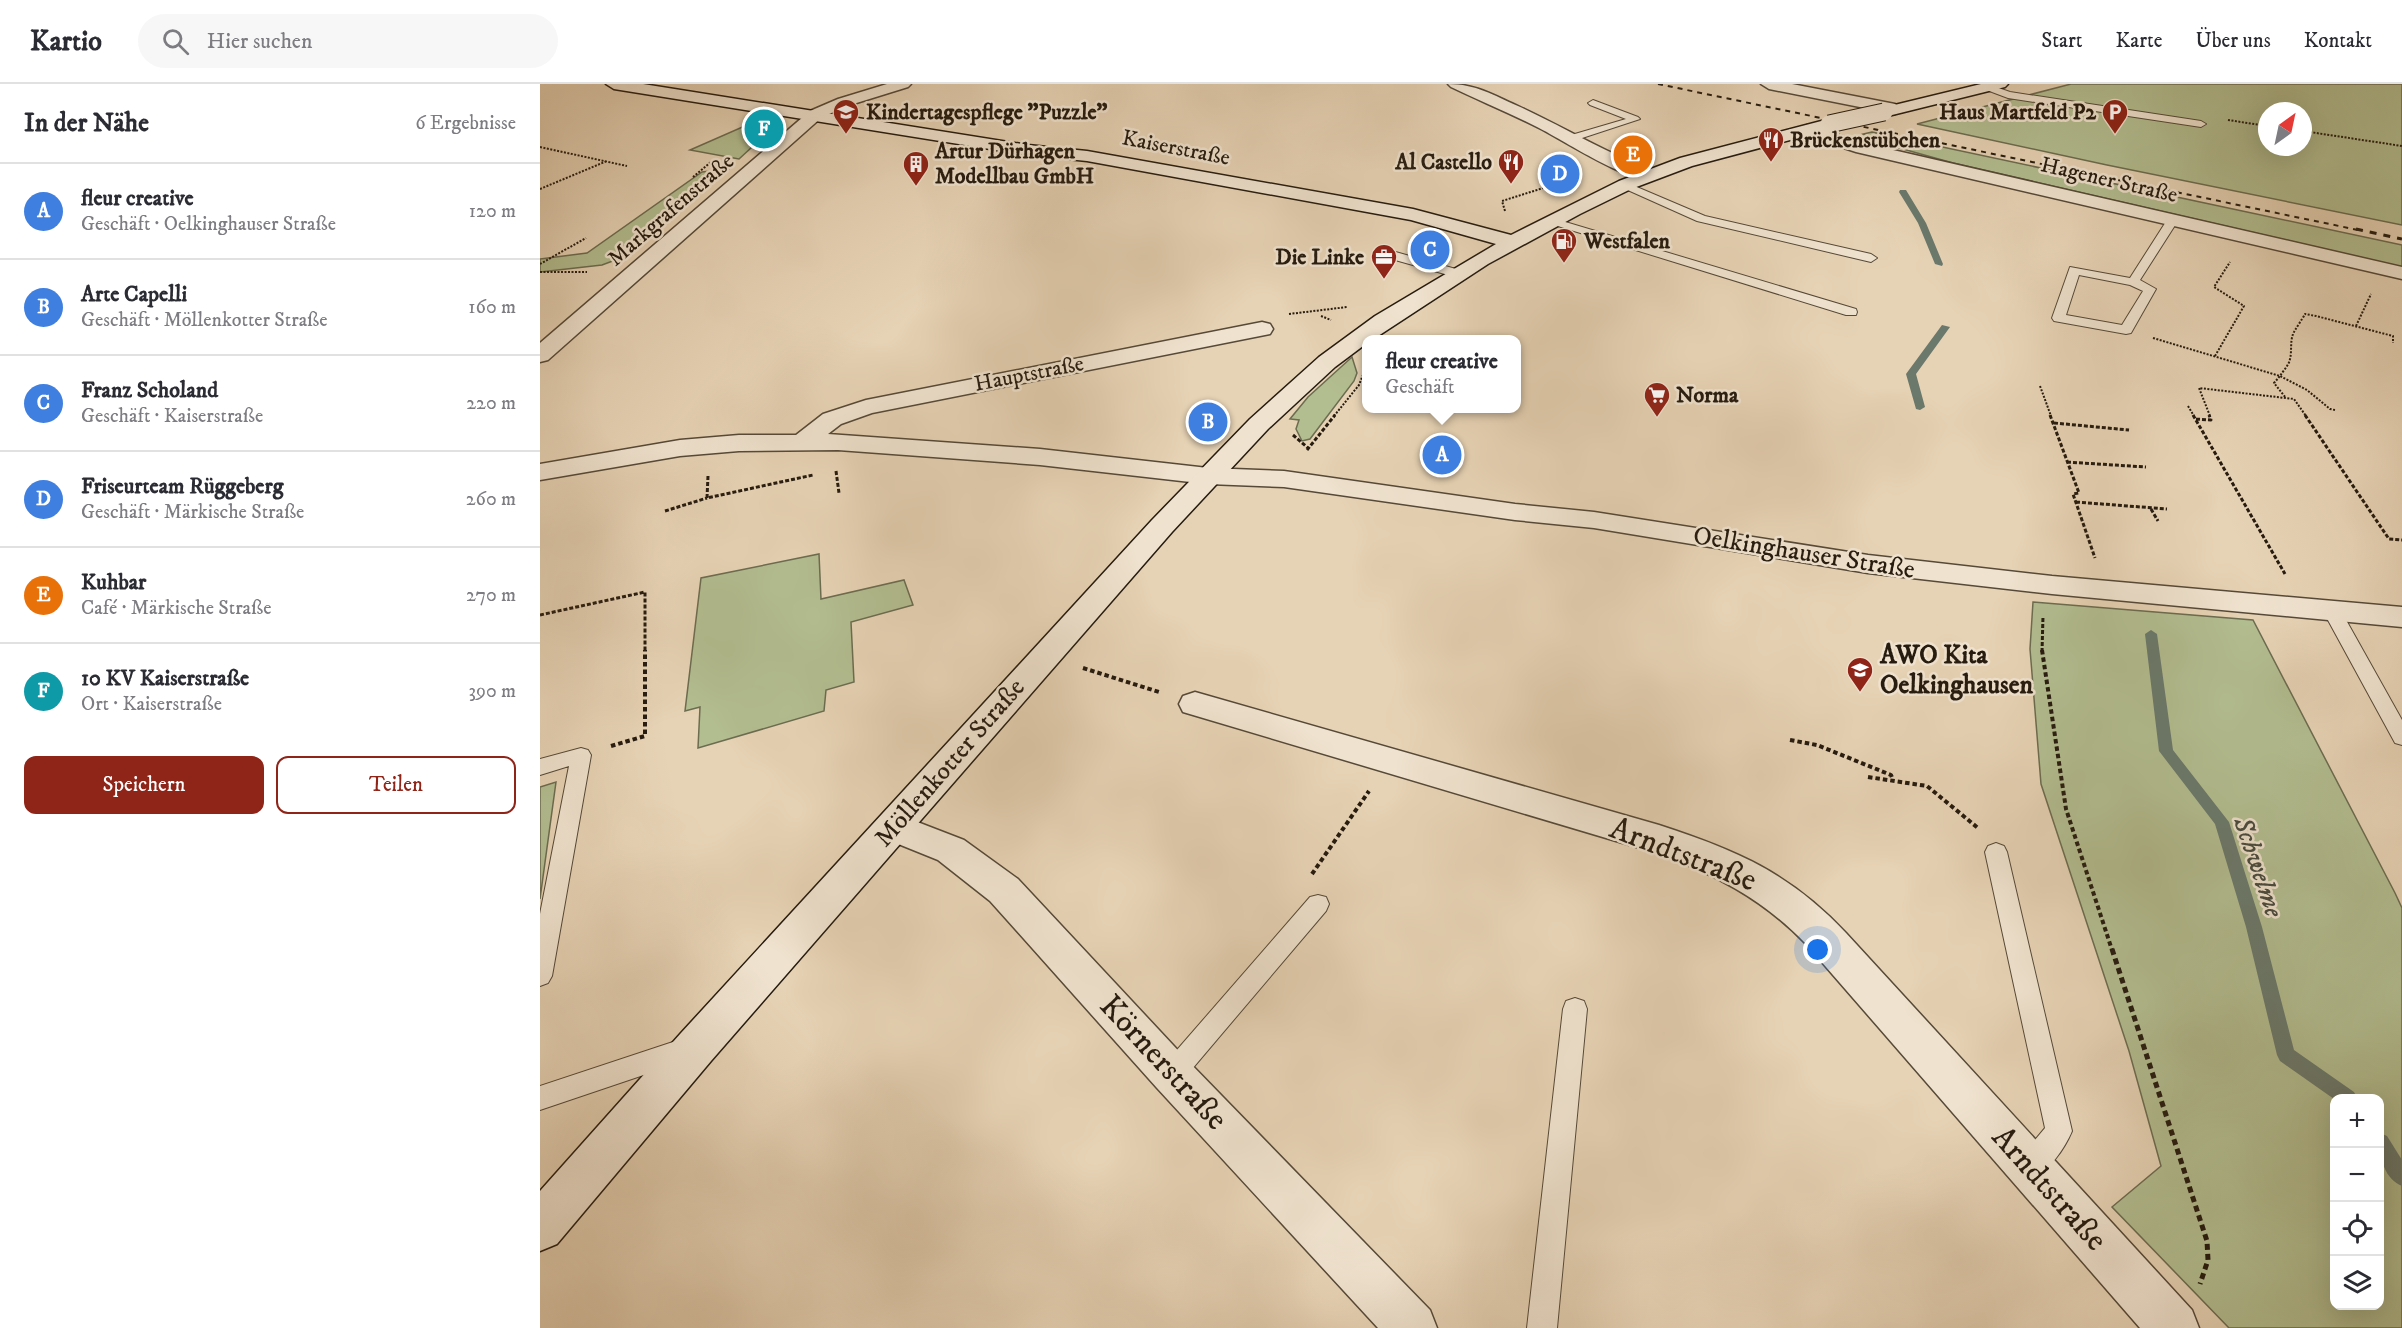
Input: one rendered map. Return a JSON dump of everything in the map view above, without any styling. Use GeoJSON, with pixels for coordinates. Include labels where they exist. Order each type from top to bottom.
{"type":"FeatureCollection","features":[{"type":"Feature","properties":{"kind":"street","name":"Kaiserstraße"},"geometry":{"type":"LineString","coordinates":[[614,84],[816,114],[1028,150],[1087,156],[1413,215],[1513,242]]}},
{"type":"Feature","properties":{"kind":"street","name":"Markgrafenstraße"},"geometry":{"type":"LineString","coordinates":[[540,355],[816,114],[844,102],[903,84]]}},
{"type":"Feature","properties":{"kind":"street"},"geometry":{"type":"LineString","coordinates":[[1456,84],[1572,138],[1619,164],[1649,175]]}},
{"type":"Feature","properties":{"kind":"street"},"geometry":{"type":"LineString","coordinates":[[1769,84],[1889,110]]}},
{"type":"Feature","properties":{"kind":"street"},"geometry":{"type":"LineString","coordinates":[[1389,316],[1513,242],[1573,210],[1649,175],[1730,149],[1993,86]]}},
{"type":"Feature","properties":{"kind":"street","name":"Hagener Straße"},"geometry":{"type":"LineString","coordinates":[[1807,130],[1862,148],[2402,273]]}},
{"type":"Feature","properties":{"kind":"street"},"geometry":{"type":"LineString","coordinates":[[1521,217],[1573,210]]}},
{"type":"Feature","properties":{"kind":"street"},"geometry":{"type":"LineString","coordinates":[[1413,215],[1493,218]]}},
{"type":"Feature","properties":{"kind":"street","name":"Möllenkotter Straße"},"geometry":{"type":"LineString","coordinates":[[1362,335],[1389,316]]}},
{"type":"Feature","properties":{"kind":"street","name":"Hauptstraße"},"geometry":{"type":"LineString","coordinates":[[804,441],[832,419],[866,407],[1262,328]]}},
{"type":"Feature","properties":{"kind":"street","name":"Möllenkotter Straße"},"geometry":{"type":"LineString","coordinates":[[540,1227],[696,1047],[1208,476],[1259,424],[1362,335]]}},
{"type":"Feature","properties":{"kind":"street"},"geometry":{"type":"LineString","coordinates":[[540,472],[680,448],[804,441],[1040,457],[1208,476]]}},
{"type":"Feature","properties":{"kind":"street","name":"Oelkinghauser Straße"},"geometry":{"type":"LineString","coordinates":[[1208,476],[1284,479],[1515,512],[1594,520],[1868,564],[2041,584],[2402,617]]}},
{"type":"Feature","properties":{"kind":"street","name":"Arndtstraße"},"geometry":{"type":"LineString","coordinates":[[1195,704],[1653,839],[1731,867],[1766,886],[1793,905],[1825,936],[1866,986],[2170,1324]]}},
{"type":"Feature","properties":{"kind":"street","name":"Körnerstraße"},"geometry":{"type":"LineString","coordinates":[[894,827],[951,850],[1004,890],[1172,1074],[1412,1328]]}},
{"type":"Feature","properties":{"kind":"lane"},"geometry":{"type":"LineString","coordinates":[[1993,86],[2008,95],[2201,124]]}},
{"type":"Feature","properties":{"kind":"lane"},"geometry":{"type":"LineString","coordinates":[[1572,138],[1635,119],[1593,103]]}},
{"type":"Feature","properties":{"kind":"lane"},"geometry":{"type":"LineString","coordinates":[[1625,185],[1701,219],[1871,258]]}},
{"type":"Feature","properties":{"kind":"lane"},"geometry":{"type":"LineString","coordinates":[[2133,282],[2173,219]]}},
{"type":"Feature","properties":{"kind":"lane"},"geometry":{"type":"LineString","coordinates":[[1552,221],[1851,312]]}},
{"type":"Feature","properties":{"kind":"lane"},"geometry":{"type":"LineString","coordinates":[[1392,255],[1459,273]]}},
{"type":"Feature","properties":{"kind":"lane"},"geometry":{"type":"LineString","coordinates":[[2074,270],[2133,282],[2150,289],[2126,330],[2059,318],[2074,270]]}},
{"type":"Feature","properties":{"kind":"lane"},"geometry":{"type":"LineString","coordinates":[[2319,610],[2402,738]]}},
{"type":"Feature","properties":{"kind":"lane"},"geometry":{"type":"LineString","coordinates":[[540,767],[581,755],[540,976]]}},
{"type":"Feature","properties":{"kind":"lane"},"geometry":{"type":"LineString","coordinates":[[1996,852],[2059,1131],[2030,1167]]}},
{"type":"Feature","properties":{"kind":"lane"},"geometry":{"type":"LineString","coordinates":[[1172,1074],[1318,903]]}},
{"type":"Feature","properties":{"kind":"lane"},"geometry":{"type":"LineString","coordinates":[[1542,1328],[1575,1009]]}},
{"type":"Feature","properties":{"kind":"lane"},"geometry":{"type":"LineString","coordinates":[[540,1098],[696,1047]]}},
{"type":"Feature","properties":{"kind":"path"},"geometry":{"type":"LineString","coordinates":[[2312,132],[2402,146]]}},
{"type":"Feature","properties":{"kind":"path"},"geometry":{"type":"LineString","coordinates":[[540,147],[608,160],[627,166]]}},
{"type":"Feature","properties":{"kind":"path"},"geometry":{"type":"LineString","coordinates":[[540,189],[608,160]]}},
{"type":"Feature","properties":{"kind":"path"},"geometry":{"type":"LineString","coordinates":[[2215,356],[2244,306],[2214,287],[2246,236]]}},
{"type":"Feature","properties":{"kind":"path"},"geometry":{"type":"LineString","coordinates":[[540,264],[586,238]]}},
{"type":"Feature","properties":{"kind":"path"},"geometry":{"type":"LineString","coordinates":[[1262,328],[1265,316],[1369,303],[1389,316]]}},
{"type":"Feature","properties":{"kind":"path"},"geometry":{"type":"LineString","coordinates":[[2286,398],[2274,383],[2290,361],[2292,337],[2294,331],[2301,326],[2305,314],[2393,336],[2393,343]]}},
{"type":"Feature","properties":{"kind":"path"},"geometry":{"type":"LineString","coordinates":[[2126,330],[2280,376],[2314,394],[2330,409],[2335,410]]}},
{"type":"Feature","properties":{"kind":"path"},"geometry":{"type":"LineString","coordinates":[[1348,345],[1362,353],[1359,359],[1362,367]]}},
{"type":"Feature","properties":{"kind":"path"},"geometry":{"type":"LineString","coordinates":[[1284,479],[1359,385],[1362,377]]}},
{"type":"Feature","properties":{"kind":"path"},"geometry":{"type":"LineString","coordinates":[[2040,386],[2079,494],[2073,494],[2106,590]]}},
{"type":"Feature","properties":{"kind":"path"},"geometry":{"type":"LineString","coordinates":[[2196,419],[2211,420],[2199,388],[2294,399],[2389,538],[2402,540]]}},
{"type":"Feature","properties":{"kind":"path"},"geometry":{"type":"LineString","coordinates":[[2188,406],[2319,610]]}},
{"type":"Feature","properties":{"kind":"path"},"geometry":{"type":"LineString","coordinates":[[2054,423],[2129,430]]}},
{"type":"Feature","properties":{"kind":"path"},"geometry":{"type":"LineString","coordinates":[[707,498],[708,473],[732,458],[739,443]]}},
{"type":"Feature","properties":{"kind":"path"},"geometry":{"type":"LineString","coordinates":[[2067,462],[2146,467]]}},
{"type":"Feature","properties":{"kind":"path"},"geometry":{"type":"LineString","coordinates":[[839,493],[836,470],[846,468]]}},
{"type":"Feature","properties":{"kind":"path"},"geometry":{"type":"LineString","coordinates":[[664,511],[707,498],[824,473]]}},
{"type":"Feature","properties":{"kind":"path"},"geometry":{"type":"LineString","coordinates":[[2076,502],[2167,509]]}},
{"type":"Feature","properties":{"kind":"path"},"geometry":{"type":"LineString","coordinates":[[2151,508],[2158,521]]}},
{"type":"Feature","properties":{"kind":"path"},"geometry":{"type":"LineString","coordinates":[[2041,584],[2044,603],[2041,642],[2066,809],[2207,1241],[2208,1260],[2201,1282],[2170,1324]]}},
{"type":"Feature","properties":{"kind":"path"},"geometry":{"type":"LineString","coordinates":[[540,615],[645,592],[645,736],[581,755]]}},
{"type":"Feature","properties":{"kind":"path"},"geometry":{"type":"LineString","coordinates":[[1046,655],[1195,704]]}},
{"type":"Feature","properties":{"kind":"path"},"geometry":{"type":"LineString","coordinates":[[1790,740],[1817,745],[1891,775],[1893,780]]}},
{"type":"Feature","properties":{"kind":"path"},"geometry":{"type":"LineString","coordinates":[[1318,903],[1300,892],[1389,761]]}},
{"type":"Feature","properties":{"kind":"path"},"geometry":{"type":"LineString","coordinates":[[1868,777],[1927,786],[1988,835],[1996,852]]}},
{"type":"Feature","properties":{"kind":"green space"},"geometry":{"type":"Polygon","coordinates":[[[2071,84],[2402,84],[2402,225],[1917,124],[2071,84]]]}},
{"type":"Feature","properties":{"kind":"green space"},"geometry":{"type":"Polygon","coordinates":[[[747,125],[775,126],[739,159],[690,150],[747,125]]]}},
{"type":"Feature","properties":{"kind":"green space"},"geometry":{"type":"Polygon","coordinates":[[[1872,132],[2402,245],[2402,267],[1953,163],[1874,141],[1863,134],[1872,132]]]}},
{"type":"Feature","properties":{"kind":"green space"},"geometry":{"type":"Polygon","coordinates":[[[729,169],[626,256],[602,265],[540,272],[540,259],[587,253],[702,172],[729,169]]]}},
{"type":"Feature","properties":{"kind":"green space"},"geometry":{"type":"Polygon","coordinates":[[[1352,357],[1357,373],[1354,381],[1310,439],[1302,441],[1296,429],[1299,420],[1290,419],[1308,397],[1352,357]]]}},
{"type":"Feature","properties":{"kind":"green space"},"geometry":{"type":"Polygon","coordinates":[[[819,554],[821,599],[904,580],[913,605],[851,622],[854,682],[826,690],[824,711],[698,748],[700,707],[685,711],[701,578],[819,554]]]}},
{"type":"Feature","properties":{"kind":"green space"},"geometry":{"type":"Polygon","coordinates":[[[2033,602],[2253,620],[2402,908],[2402,1328],[2229,1328],[2112,1207],[2161,1166],[2129,1051],[2041,784],[2030,649],[2033,602]]]}},
{"type":"Feature","properties":{"kind":"green space"},"geometry":{"type":"Polygon","coordinates":[[[556,782],[540,899],[540,787],[556,782]]]}},
{"type":"Feature","properties":{"kind":"waterway","name":"Schwelme"},"geometry":{"type":"LineString","coordinates":[[1903,192],[1922,223],[1939,264]]}},
{"type":"Feature","properties":{"kind":"waterway","name":"Schwelme"},"geometry":{"type":"LineString","coordinates":[[1920,407],[1911,374],[1945,327]]}},
{"type":"Feature","properties":{"kind":"waterway","name":"Schwelme"},"geometry":{"type":"LineString","coordinates":[[2151,634],[2166,751],[2222,822],[2254,927],[2286,1055],[2342,1094]]}},
{"type":"Feature","properties":{"kind":"waterway","name":"Schwelme"},"geometry":{"type":"LineString","coordinates":[[2384,1148],[2402,1177]]}},
{"type":"Feature","properties":{"kind":"railway"},"geometry":{"type":"LineString","coordinates":[[1658,84],[2363,231]]}},
{"type":"Feature","properties":{"kind":"railway"},"geometry":{"type":"LineString","coordinates":[[2356,229],[2402,239]]}},
{"type":"Feature","properties":{"kind":"place","name":"10 KV Kaiserstraße"},"geometry":{"type":"Point","coordinates":[764,129]}},
{"type":"Feature","properties":{"kind":"place","name":"Kindertagespflege \"Puzzle\""},"geometry":{"type":"Point","coordinates":[846,135]}},
{"type":"Feature","properties":{"kind":"place","name":"Haus Martfeld P2"},"geometry":{"type":"Point","coordinates":[2115,135]}},
{"type":"Feature","properties":{"kind":"place","name":"Kuhbar"},"geometry":{"type":"Point","coordinates":[1633,155]}},
{"type":"Feature","properties":{"kind":"place","name":"Brückenstübchen"},"geometry":{"type":"Point","coordinates":[1771,163]}},
{"type":"Feature","properties":{"kind":"place","name":"Friseurteam Rüggeberg"},"geometry":{"type":"Point","coordinates":[1560,174]}},
{"type":"Feature","properties":{"kind":"place","name":"Al Castello"},"geometry":{"type":"Point","coordinates":[1511,185]}},
{"type":"Feature","properties":{"kind":"place","name":"Artur Dürhagen Modellbau GmbH"},"geometry":{"type":"Point","coordinates":[916,187]}},
{"type":"Feature","properties":{"kind":"place","name":"Franz Scholand"},"geometry":{"type":"Point","coordinates":[1430,250]}},
{"type":"Feature","properties":{"kind":"place","name":"Westfalen"},"geometry":{"type":"Point","coordinates":[1564,264]}},
{"type":"Feature","properties":{"kind":"place","name":"Die Linke"},"geometry":{"type":"Point","coordinates":[1384,280]}},
{"type":"Feature","properties":{"kind":"place","name":"Norma"},"geometry":{"type":"Point","coordinates":[1657,418]}},
{"type":"Feature","properties":{"kind":"place","name":"Arte Capelli"},"geometry":{"type":"Point","coordinates":[1208,422]}},
{"type":"Feature","properties":{"kind":"place","name":"fleur creative"},"geometry":{"type":"Point","coordinates":[1442,455]}},
{"type":"Feature","properties":{"kind":"place","name":"AWO Kita Oelkinghausen"},"geometry":{"type":"Point","coordinates":[1860,693]}}]}
